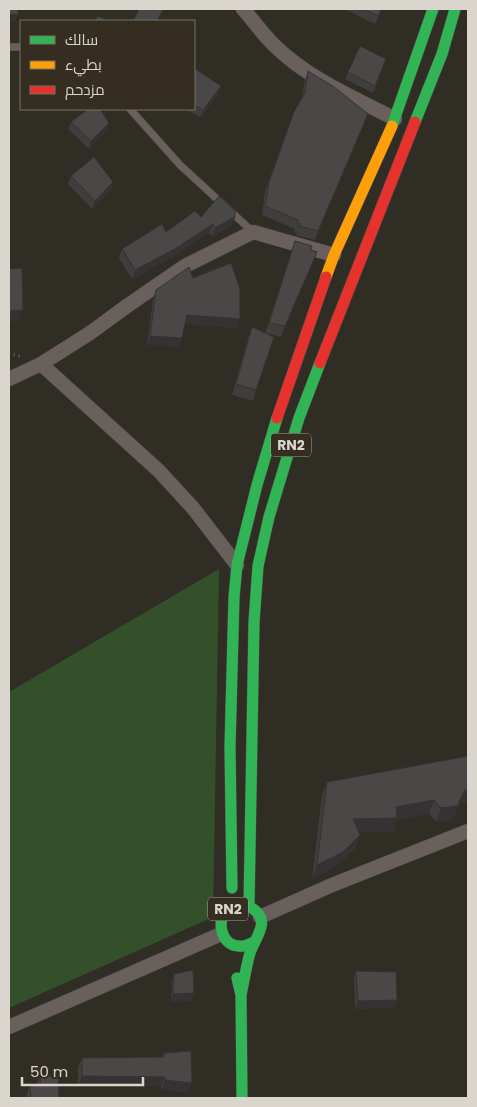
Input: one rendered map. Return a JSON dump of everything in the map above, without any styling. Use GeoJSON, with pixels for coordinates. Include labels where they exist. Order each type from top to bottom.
{"type":"FeatureCollection","features":[{"type":"Feature","properties":{"kind":"highway","name":"RN2"},"geometry":{"type":"LineString","coordinates":[[233,906],[230,747],[234,597],[237,565],[257,485],[284,396],[334,255],[395,119],[433,9]]}},
{"type":"Feature","properties":{"kind":"highway","name":"RN2"},"geometry":{"type":"LineString","coordinates":[[250,906],[254,622],[258,566],[269,517],[299,418],[442,54],[455,9]]}},
{"type":"Feature","properties":{"kind":"highway","name":"RN2"},"geometry":{"type":"LineString","coordinates":[[241,995],[254,942],[261,931],[260,917],[250,906],[241,904],[226,910],[221,918],[221,934],[232,949],[254,942]]}},
{"type":"Feature","properties":{"kind":"highway","name":"RN2"},"geometry":{"type":"LineString","coordinates":[[236,970],[241,995],[242,1098]]}},
{"type":"Feature","properties":{"kind":"street"},"geometry":{"type":"LineString","coordinates":[[243,9],[275,47],[299,66],[395,119]]}},
{"type":"Feature","properties":{"kind":"street"},"geometry":{"type":"LineString","coordinates":[[9,379],[41,364],[90,333],[185,266],[253,232],[334,255]]}},
{"type":"Feature","properties":{"kind":"street"},"geometry":{"type":"LineString","coordinates":[[41,364],[159,471],[193,508],[237,565]]}},
{"type":"Feature","properties":{"kind":"street"},"geometry":{"type":"LineString","coordinates":[[260,917],[332,885],[468,832]]}},
{"type":"Feature","properties":{"kind":"street"},"geometry":{"type":"LineString","coordinates":[[9,1027],[221,934]]}},
{"type":"Feature","properties":{"kind":"lane"},"geometry":{"type":"LineString","coordinates":[[131,110],[180,166],[253,232]]}},
{"type":"Feature","properties":{"kind":"green space"},"geometry":{"type":"Polygon","coordinates":[[[219,569],[213,917],[9,1008],[9,692],[219,569]]]}},
{"type":"Feature","properties":{"kind":"building"},"geometry":{"type":"Polygon","coordinates":[[[9,9],[18,9],[18,15],[9,14],[9,9]]]}},
{"type":"Feature","properties":{"kind":"building"},"geometry":{"type":"Polygon","coordinates":[[[139,9],[163,9],[158,20],[134,20],[139,9]]]}},
{"type":"Feature","properties":{"kind":"building"},"geometry":{"type":"Polygon","coordinates":[[[363,9],[381,9],[378,16],[363,9]]]}},
{"type":"Feature","properties":{"kind":"building"},"geometry":{"type":"Polygon","coordinates":[[[98,16],[106,20],[95,20],[98,16]]]}},
{"type":"Feature","properties":{"kind":"building"},"geometry":{"type":"Polygon","coordinates":[[[360,46],[386,59],[375,86],[348,72],[360,46]]]}},
{"type":"Feature","properties":{"kind":"building"},"geometry":{"type":"Polygon","coordinates":[[[195,69],[221,86],[203,110],[195,106],[195,69]]]}},
{"type":"Feature","properties":{"kind":"building"},"geometry":{"type":"Polygon","coordinates":[[[308,71],[334,87],[368,114],[318,231],[299,226],[298,220],[265,206],[269,182],[294,112],[305,93],[308,71]]]}},
{"type":"Feature","properties":{"kind":"building"},"geometry":{"type":"Polygon","coordinates":[[[87,110],[101,110],[109,123],[91,141],[71,122],[87,110]]]}},
{"type":"Feature","properties":{"kind":"building"},"geometry":{"type":"Polygon","coordinates":[[[94,157],[113,182],[95,201],[71,176],[94,157]]]}},
{"type":"Feature","properties":{"kind":"building"},"geometry":{"type":"Polygon","coordinates":[[[219,196],[235,211],[235,217],[215,228],[213,224],[182,245],[135,270],[122,249],[162,224],[166,232],[195,211],[201,217],[219,196]]]}},
{"type":"Feature","properties":{"kind":"building"},"geometry":{"type":"Polygon","coordinates":[[[295,241],[312,246],[311,250],[317,252],[285,326],[269,323],[295,241]]]}},
{"type":"Feature","properties":{"kind":"building"},"geometry":{"type":"Polygon","coordinates":[[[231,263],[240,289],[240,319],[187,315],[182,338],[150,336],[156,290],[189,267],[193,278],[231,263]]]}},
{"type":"Feature","properties":{"kind":"building"},"geometry":{"type":"Polygon","coordinates":[[[22,268],[23,310],[9,311],[9,269],[22,268]]]}},
{"type":"Feature","properties":{"kind":"building"},"geometry":{"type":"Polygon","coordinates":[[[252,327],[274,337],[256,390],[236,384],[252,327]]]}},
{"type":"Feature","properties":{"kind":"building"},"geometry":{"type":"Polygon","coordinates":[[[468,756],[468,790],[465,790],[457,806],[441,808],[434,800],[396,807],[397,818],[353,819],[360,835],[343,852],[317,865],[327,782],[468,756]]]}},
{"type":"Feature","properties":{"kind":"building"},"geometry":{"type":"Polygon","coordinates":[[[193,970],[194,993],[173,994],[174,974],[193,970]]]}},
{"type":"Feature","properties":{"kind":"building"},"geometry":{"type":"Polygon","coordinates":[[[356,971],[396,972],[397,1000],[358,1001],[356,971]]]}},
{"type":"Feature","properties":{"kind":"building"},"geometry":{"type":"Polygon","coordinates":[[[191,1051],[192,1083],[165,1080],[165,1077],[82,1076],[82,1058],[164,1057],[164,1053],[191,1051]]]}},
{"type":"Feature","properties":{"kind":"building"},"geometry":{"type":"Polygon","coordinates":[[[40,1076],[58,1077],[59,1098],[31,1098],[30,1086],[41,1085],[40,1076]]]}},
{"type":"Feature","properties":{"kind":"traffic: fast"},"geometry":{"type":"LineString","coordinates":[[392,126],[433,9]]}},
{"type":"Feature","properties":{"kind":"traffic: fast"},"geometry":{"type":"LineString","coordinates":[[415,122],[442,54],[455,9]]}},
{"type":"Feature","properties":{"kind":"traffic: fast"},"geometry":{"type":"LineString","coordinates":[[249,906],[254,622],[258,566],[269,517],[299,418],[320,363]]}},
{"type":"Feature","properties":{"kind":"traffic: fast"},"geometry":{"type":"LineString","coordinates":[[232,888],[230,747],[234,597],[237,565],[257,485],[277,418]]}},
{"type":"Feature","properties":{"kind":"traffic: fast"},"geometry":{"type":"LineString","coordinates":[[241,995],[249,958],[260,930],[261,919],[258,914],[247,906],[235,905],[228,908],[224,914],[221,927],[227,940],[232,944],[241,946],[254,942]]}},
{"type":"Feature","properties":{"kind":"traffic: fast"},"geometry":{"type":"LineString","coordinates":[[237,978],[241,995],[242,1098]]}},
{"type":"Feature","properties":{"kind":"traffic: slow"},"geometry":{"type":"LineString","coordinates":[[326,277],[392,126]]}},
{"type":"Feature","properties":{"kind":"traffic: jam"},"geometry":{"type":"LineString","coordinates":[[320,363],[415,122]]}},
{"type":"Feature","properties":{"kind":"traffic: jam"},"geometry":{"type":"LineString","coordinates":[[277,418],[326,277]]}}]}
